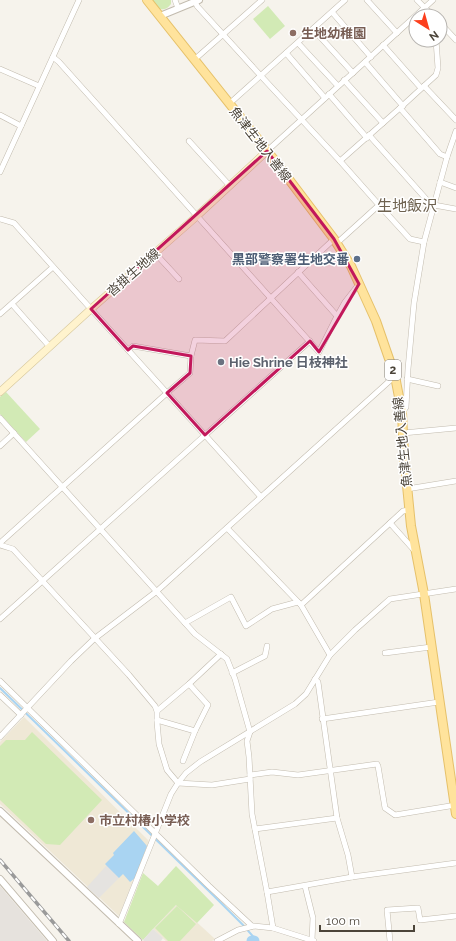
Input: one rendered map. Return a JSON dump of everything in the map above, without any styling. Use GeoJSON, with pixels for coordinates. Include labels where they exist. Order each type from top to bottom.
{"type":"FeatureCollection","features":[{"type":"Feature","properties":{"kind":"main road","name":"魚津生地入善線"},"geometry":{"type":"LineString","coordinates":[[146,0],[267,151],[336,241],[351,266],[376,321],[395,376],[402,413],[409,510],[415,551],[424,594],[456,814]]}},
{"type":"Feature","properties":{"kind":"main road","name":"沓掛生地線"},"geometry":{"type":"LineString","coordinates":[[0,392],[3,384],[50,347],[197,216],[267,151]]}},
{"type":"Feature","properties":{"kind":"street"},"geometry":{"type":"LineString","coordinates":[[0,172],[79,0]]}},
{"type":"Feature","properties":{"kind":"street"},"geometry":{"type":"LineString","coordinates":[[175,0],[178,8]]}},
{"type":"Feature","properties":{"kind":"street"},"geometry":{"type":"LineString","coordinates":[[194,60],[262,0]]}},
{"type":"Feature","properties":{"kind":"street"},"geometry":{"type":"LineString","coordinates":[[229,104],[345,0]]}},
{"type":"Feature","properties":{"kind":"street"},"geometry":{"type":"LineString","coordinates":[[367,0],[397,33]]}},
{"type":"Feature","properties":{"kind":"street"},"geometry":{"type":"LineString","coordinates":[[417,0],[424,7]]}},
{"type":"Feature","properties":{"kind":"street"},"geometry":{"type":"LineString","coordinates":[[267,151],[432,0]]}},
{"type":"Feature","properties":{"kind":"street"},"geometry":{"type":"LineString","coordinates":[[160,16],[197,1],[197,6],[410,239],[424,242]]}},
{"type":"Feature","properties":{"kind":"street"},"geometry":{"type":"LineString","coordinates":[[332,12],[371,56]]}},
{"type":"Feature","properties":{"kind":"street"},"geometry":{"type":"LineString","coordinates":[[313,29],[353,72]]}},
{"type":"Feature","properties":{"kind":"street"},"geometry":{"type":"LineString","coordinates":[[448,32],[456,40]]}},
{"type":"Feature","properties":{"kind":"street"},"geometry":{"type":"LineString","coordinates":[[298,43],[338,86]]}},
{"type":"Feature","properties":{"kind":"street"},"geometry":{"type":"LineString","coordinates":[[383,45],[456,120]]}},
{"type":"Feature","properties":{"kind":"street"},"geometry":{"type":"LineString","coordinates":[[340,161],[436,75],[438,68],[437,48]]}},
{"type":"Feature","properties":{"kind":"street"},"geometry":{"type":"LineString","coordinates":[[286,53],[368,136],[427,200],[434,204],[456,209]]}},
{"type":"Feature","properties":{"kind":"street"},"geometry":{"type":"LineString","coordinates":[[53,57],[319,352],[345,302],[359,284]]}},
{"type":"Feature","properties":{"kind":"street"},"geometry":{"type":"LineString","coordinates":[[365,62],[440,154],[447,157]]}},
{"type":"Feature","properties":{"kind":"street"},"geometry":{"type":"LineString","coordinates":[[0,69],[39,86]]}},
{"type":"Feature","properties":{"kind":"street"},"geometry":{"type":"LineString","coordinates":[[344,80],[383,124]]}},
{"type":"Feature","properties":{"kind":"street"},"geometry":{"type":"LineString","coordinates":[[0,116],[21,126]]}},
{"type":"Feature","properties":{"kind":"street"},"geometry":{"type":"LineString","coordinates":[[402,413],[406,407],[414,303],[424,242],[447,157],[456,133]]}},
{"type":"Feature","properties":{"kind":"street"},"geometry":{"type":"LineString","coordinates":[[189,141],[230,186]]}},
{"type":"Feature","properties":{"kind":"street"},"geometry":{"type":"LineString","coordinates":[[440,182],[456,188]]}},
{"type":"Feature","properties":{"kind":"street"},"geometry":{"type":"LineString","coordinates":[[379,205],[298,272],[225,341],[195,340],[191,356],[190,373],[167,392],[0,544],[13,549],[129,675],[155,706],[157,711],[159,744],[167,770],[178,783],[212,785],[272,772],[298,775],[376,764],[378,766],[385,808],[395,815],[455,805]]}},
{"type":"Feature","properties":{"kind":"street"},"geometry":{"type":"LineString","coordinates":[[0,219],[14,223],[261,497]]}},
{"type":"Feature","properties":{"kind":"street"},"geometry":{"type":"LineString","coordinates":[[155,253],[179,279]]}},
{"type":"Feature","properties":{"kind":"street"},"geometry":{"type":"LineString","coordinates":[[0,314],[53,267]]}},
{"type":"Feature","properties":{"kind":"street"},"geometry":{"type":"LineString","coordinates":[[298,272],[337,316]]}},
{"type":"Feature","properties":{"kind":"street"},"geometry":{"type":"LineString","coordinates":[[12,304],[50,347]]}},
{"type":"Feature","properties":{"kind":"street"},"geometry":{"type":"LineString","coordinates":[[0,619],[310,341]]}},
{"type":"Feature","properties":{"kind":"street"},"geometry":{"type":"LineString","coordinates":[[128,350],[133,346],[191,356]]}},
{"type":"Feature","properties":{"kind":"street"},"geometry":{"type":"LineString","coordinates":[[0,737],[94,638],[157,591],[395,376]]}},
{"type":"Feature","properties":{"kind":"street"},"geometry":{"type":"LineString","coordinates":[[408,379],[438,386]]}},
{"type":"Feature","properties":{"kind":"street"},"geometry":{"type":"LineString","coordinates":[[0,418],[195,634],[227,658],[235,679],[250,732],[247,741],[250,756],[252,814],[273,928]]}},
{"type":"Feature","properties":{"kind":"street"},"geometry":{"type":"LineString","coordinates":[[403,432],[456,428]]}},
{"type":"Feature","properties":{"kind":"street"},"geometry":{"type":"LineString","coordinates":[[0,446],[14,433]]}},
{"type":"Feature","properties":{"kind":"street"},"geometry":{"type":"LineString","coordinates":[[407,489],[456,481]]}},
{"type":"Feature","properties":{"kind":"street"},"geometry":{"type":"LineString","coordinates":[[185,623],[231,597],[246,626],[272,609],[300,604],[403,511],[409,510]]}},
{"type":"Feature","properties":{"kind":"street"},"geometry":{"type":"LineString","coordinates":[[390,523],[415,551]]}},
{"type":"Feature","properties":{"kind":"street"},"geometry":{"type":"LineString","coordinates":[[227,528],[300,604],[330,656]]}},
{"type":"Feature","properties":{"kind":"street"},"geometry":{"type":"LineString","coordinates":[[119,924],[171,794],[186,773],[200,762],[295,704],[306,694],[330,656],[355,630],[390,599],[456,588]]}},
{"type":"Feature","properties":{"kind":"street"},"geometry":{"type":"LineString","coordinates":[[232,673],[265,656],[267,646]]}},
{"type":"Feature","properties":{"kind":"street"},"geometry":{"type":"LineString","coordinates":[[385,653],[431,647]]}},
{"type":"Feature","properties":{"kind":"street"},"geometry":{"type":"LineString","coordinates":[[157,711],[221,654]]}},
{"type":"Feature","properties":{"kind":"street"},"geometry":{"type":"LineString","coordinates":[[315,679],[318,682],[337,818],[348,855],[352,878]]}},
{"type":"Feature","properties":{"kind":"street"},"geometry":{"type":"LineString","coordinates":[[0,681],[252,926]]}},
{"type":"Feature","properties":{"kind":"street"},"geometry":{"type":"LineString","coordinates":[[183,760],[208,705],[189,684]]}},
{"type":"Feature","properties":{"kind":"street"},"geometry":{"type":"LineString","coordinates":[[0,695],[20,715]]}},
{"type":"Feature","properties":{"kind":"street"},"geometry":{"type":"LineString","coordinates":[[322,719],[439,702]]}},
{"type":"Feature","properties":{"kind":"street"},"geometry":{"type":"LineString","coordinates":[[157,720],[195,731]]}},
{"type":"Feature","properties":{"kind":"street"},"geometry":{"type":"LineString","coordinates":[[0,811],[138,941]]}},
{"type":"Feature","properties":{"kind":"street"},"geometry":{"type":"LineString","coordinates":[[255,829],[337,818]]}},
{"type":"Feature","properties":{"kind":"street"},"geometry":{"type":"LineString","coordinates":[[267,892],[456,863]]}},
{"type":"Feature","properties":{"kind":"street"},"geometry":{"type":"LineString","coordinates":[[0,879],[53,941]]}},
{"type":"Feature","properties":{"kind":"street"},"geometry":{"type":"LineString","coordinates":[[217,941],[238,930],[254,926],[273,928],[313,941],[313,918],[305,886]]}},
{"type":"Feature","properties":{"kind":"street"},"geometry":{"type":"LineString","coordinates":[[390,941],[387,910],[418,908],[420,920],[456,916]]}},
{"type":"Feature","properties":{"kind":"highlighted area"},"geometry":{"type":"Polygon","coordinates":[[[267,151],[334,239],[359,284],[319,352],[310,341],[205,435],[167,393],[190,373],[191,356],[133,346],[128,350],[91,309],[267,151]]]}},
{"type":"Feature","properties":{"kind":"shaded area"},"geometry":{"type":"Polygon","coordinates":[[[24,717],[149,841],[119,916],[0,804],[0,742],[24,717]]]}},
{"type":"Feature","properties":{"kind":"shaded area"},"geometry":{"type":"Polygon","coordinates":[[[107,865],[119,878],[99,898],[87,887],[107,865]]]}},
{"type":"Feature","properties":{"kind":"shaded area"},"geometry":{"type":"Polygon","coordinates":[[[0,886],[47,941],[0,941],[0,886]]]}},
{"type":"Feature","properties":{"kind":"shaded area"},"geometry":{"type":"Polygon","coordinates":[[[177,904],[215,939],[212,941],[166,941],[153,929],[177,904]]]}},
{"type":"Feature","properties":{"kind":"shaded area"},"geometry":{"type":"Polygon","coordinates":[[[153,929],[163,938],[161,941],[144,941],[143,940],[153,929]]]}},
{"type":"Feature","properties":{"kind":"green space"},"geometry":{"type":"Polygon","coordinates":[[[151,0],[171,0],[171,4],[165,9],[158,9],[151,0]]]}},
{"type":"Feature","properties":{"kind":"green space"},"geometry":{"type":"Polygon","coordinates":[[[268,6],[285,26],[270,39],[253,19],[268,6]]]}},
{"type":"Feature","properties":{"kind":"green space"},"geometry":{"type":"Polygon","coordinates":[[[6,392],[40,429],[26,442],[0,414],[0,397],[6,392]]]}},
{"type":"Feature","properties":{"kind":"green space"},"geometry":{"type":"Polygon","coordinates":[[[32,732],[102,800],[60,845],[46,844],[0,800],[0,746],[6,740],[25,740],[32,732]]]}},
{"type":"Feature","properties":{"kind":"green space"},"geometry":{"type":"Polygon","coordinates":[[[176,866],[214,905],[197,923],[176,905],[143,940],[124,922],[143,873],[158,886],[176,866]]]}},
{"type":"Feature","properties":{"kind":"green space"},"geometry":{"type":"Polygon","coordinates":[[[177,906],[196,924],[180,941],[168,941],[155,928],[177,906]]]}},
{"type":"Feature","properties":{"kind":"water"},"geometry":{"type":"Polygon","coordinates":[[[134,831],[147,846],[135,878],[130,882],[123,874],[119,878],[105,864],[114,855],[113,853],[134,831]]]}},
{"type":"Feature","properties":{"kind":"waterway"},"geometry":{"type":"LineString","coordinates":[[0,688],[214,896],[257,941]]}},
{"type":"Feature","properties":{"kind":"railway"},"geometry":{"type":"LineString","coordinates":[[0,860],[69,941]]}},
{"type":"Feature","properties":{"kind":"place","name":"生地幼稚園"},"geometry":{"type":"Point","coordinates":[293,33]}},
{"type":"Feature","properties":{"kind":"place","name":"黒部警察署生地交番"},"geometry":{"type":"Point","coordinates":[357,259]}},
{"type":"Feature","properties":{"kind":"place","name":"Hie Shrine 日枝神社"},"geometry":{"type":"Point","coordinates":[221,362]}},
{"type":"Feature","properties":{"kind":"place","name":"市立村椿小学校"},"geometry":{"type":"Point","coordinates":[91,820]}},
{"type":"Feature","properties":{"kind":"district","name":"生地飯沢"},"geometry":{"type":"Point","coordinates":[407,206]}}]}
